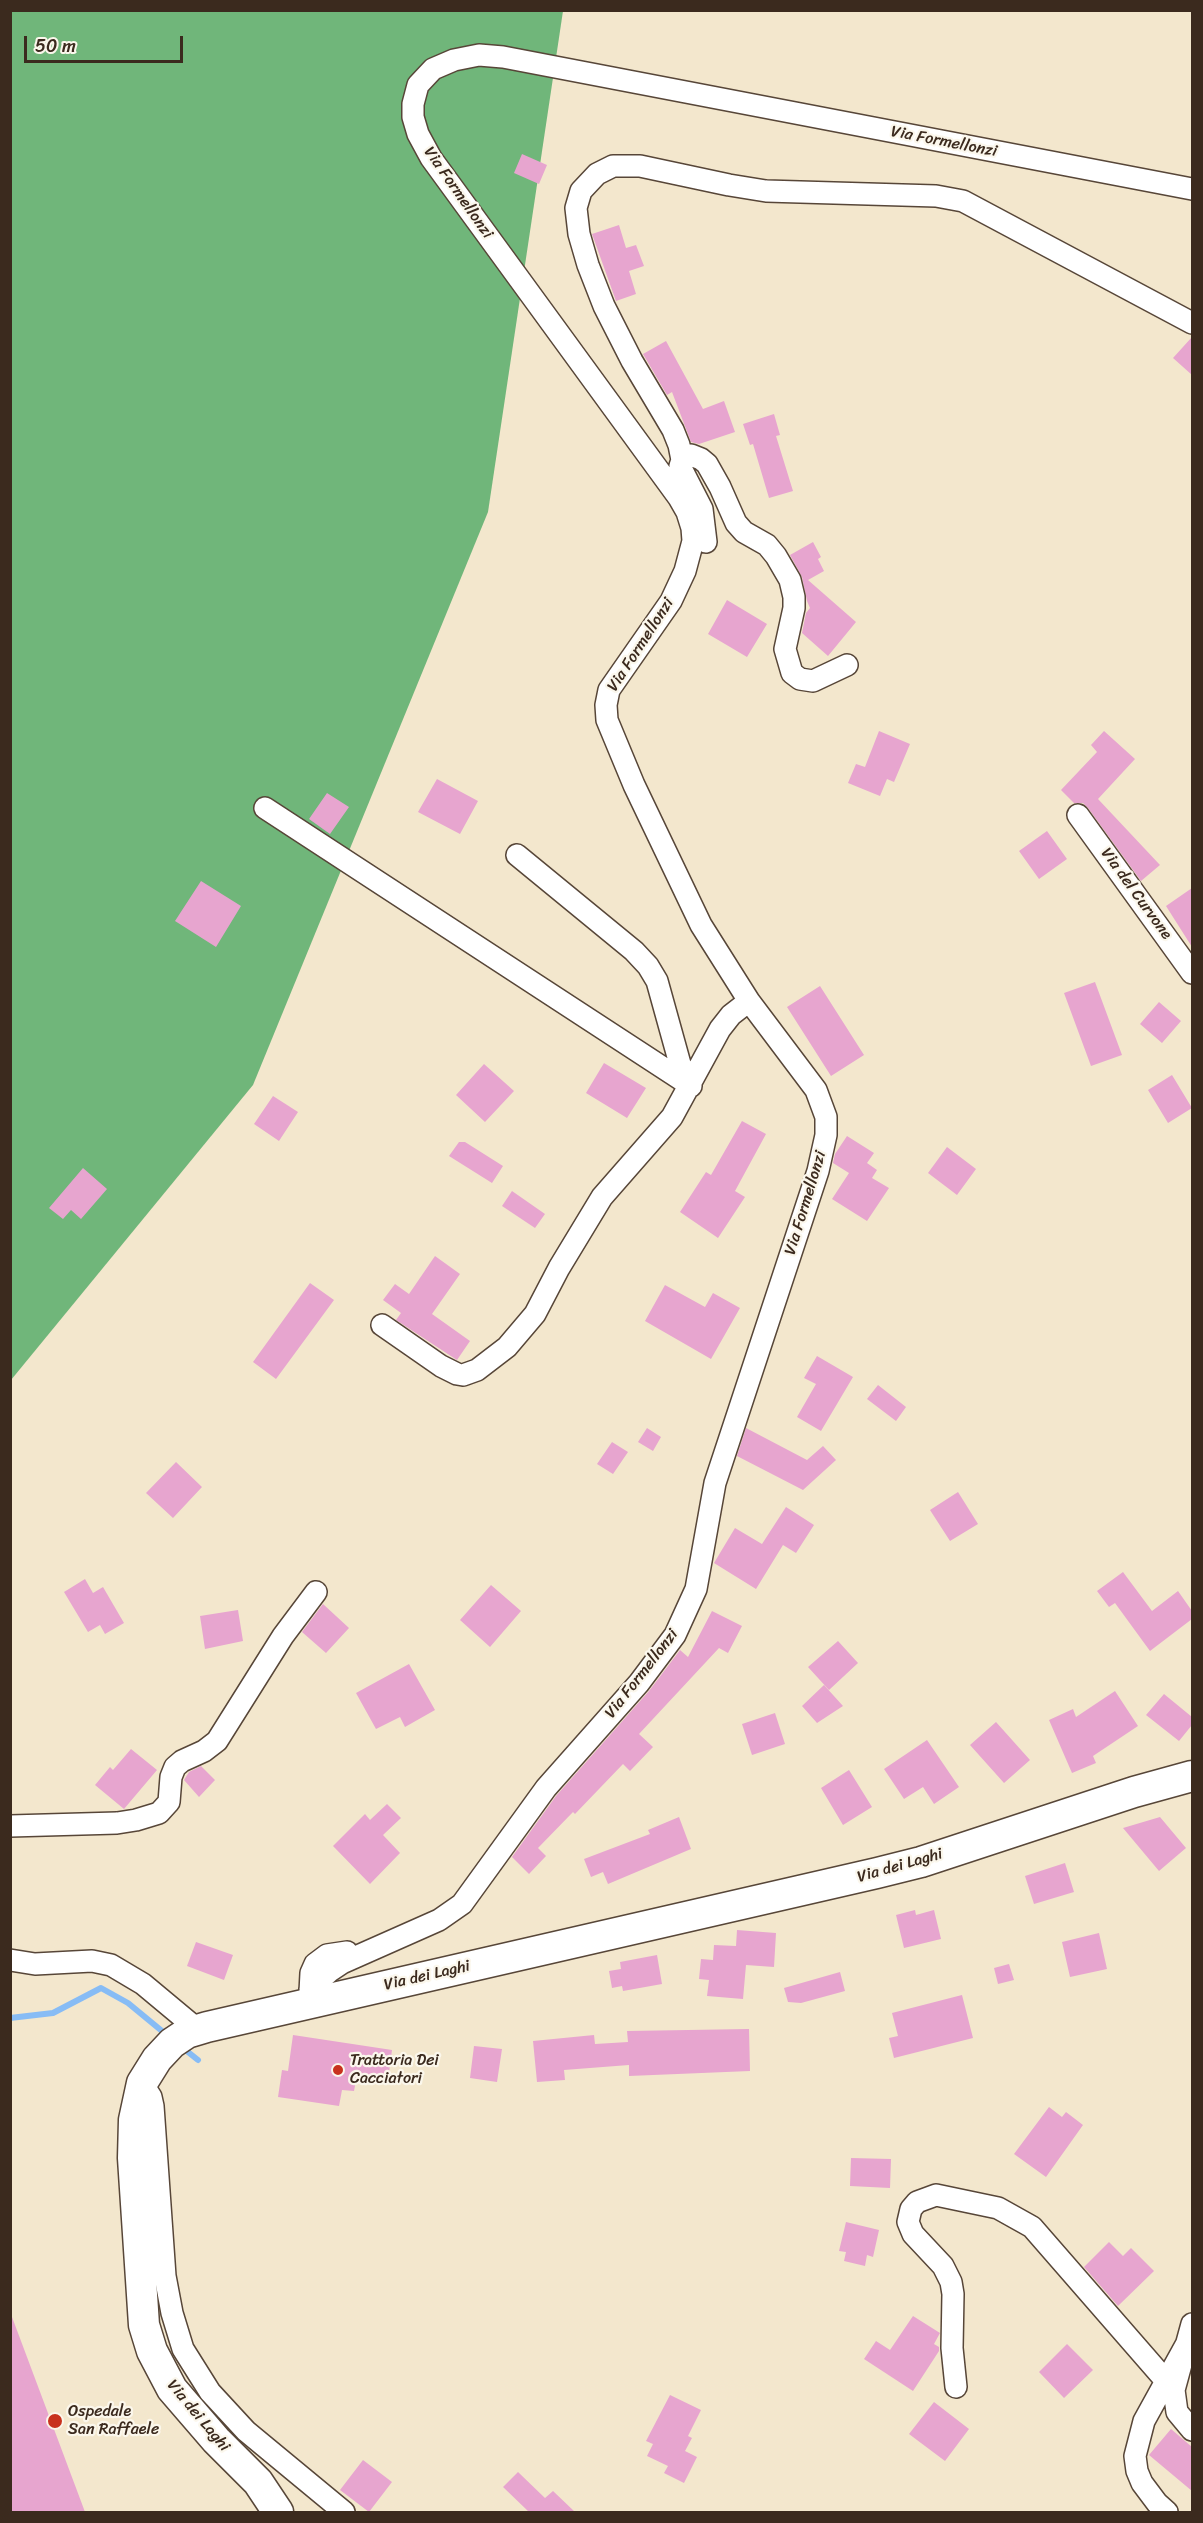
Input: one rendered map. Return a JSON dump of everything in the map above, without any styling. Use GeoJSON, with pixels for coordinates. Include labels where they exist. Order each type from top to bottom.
{"type":"FeatureCollection","features":[{"type":"Feature","properties":{"kind":"main road","name":"Via dei Laghi"},"geometry":{"type":"LineString","coordinates":[[278,2512],[258,2482],[210,2433],[172,2389],[158,2365],[147,2337],[142,2313],[133,2158],[134,2120],[142,2083],[166,2048],[197,2029],[311,1996],[898,1868],[1134,1792],[1192,1776]]}},
{"type":"Feature","properties":{"kind":"street","name":"Via Formellonzi"},"geometry":{"type":"LineString","coordinates":[[311,1996],[335,1967],[359,1954],[439,1920],[466,1900],[552,1780],[652,1666],[675,1635],[689,1609],[696,1589],[715,1483],[818,1171],[826,1135],[824,1108],[816,1090],[749,1001],[701,925],[634,785],[607,720],[606,705],[609,690],[670,601],[685,571],[692,548],[692,528],[687,512],[426,150],[413,117],[412,104],[418,85],[429,72],[438,66],[463,57],[479,55],[503,57],[1192,189]]}},
{"type":"Feature","properties":{"kind":"street"},"geometry":{"type":"LineString","coordinates":[[670,601],[688,588],[695,579],[706,547],[702,509],[681,472],[682,460],[679,445],[604,306],[588,265],[579,234],[576,208],[581,191],[597,174],[613,166],[640,166],[766,191],[936,196],[963,201],[1192,323]]}},
{"type":"Feature","properties":{"kind":"street"},"geometry":{"type":"LineString","coordinates":[[682,460],[696,456],[707,464],[736,523],[744,532],[767,545],[790,580],[794,608],[785,649],[792,673],[800,679],[813,681],[847,665]]}},
{"type":"Feature","properties":{"kind":"street"},"geometry":{"type":"LineString","coordinates":[[265,808],[691,1086]]}},
{"type":"Feature","properties":{"kind":"street","name":"Via del Curvone"},"geometry":{"type":"LineString","coordinates":[[1078,815],[1192,973]]}},
{"type":"Feature","properties":{"kind":"street"},"geometry":{"type":"LineString","coordinates":[[517,855],[634,951],[648,966],[657,981],[680,1064],[691,1086]]}},
{"type":"Feature","properties":{"kind":"street"},"geometry":{"type":"LineString","coordinates":[[382,1325],[441,1366],[457,1374],[470,1373],[492,1360],[526,1328],[544,1300],[558,1268],[602,1197],[666,1125],[691,1086],[725,1022],[749,1001]]}},
{"type":"Feature","properties":{"kind":"street"},"geometry":{"type":"LineString","coordinates":[[10,1826],[117,1823],[159,1813],[169,1802],[171,1777],[176,1767],[182,1761],[204,1751],[218,1741],[283,1636],[316,1592]]}},
{"type":"Feature","properties":{"kind":"street"},"geometry":{"type":"LineString","coordinates":[[10,1960],[42,1964],[92,1961],[111,1965],[143,1984],[197,2029]]}},
{"type":"Feature","properties":{"kind":"street"},"geometry":{"type":"LineString","coordinates":[[142,2083],[151,2097],[153,2106],[166,2289],[183,2349],[210,2392],[246,2431],[344,2512]]}},
{"type":"Feature","properties":{"kind":"street"},"geometry":{"type":"LineString","coordinates":[[956,2387],[952,2348],[953,2294],[951,2282],[943,2266],[913,2234],[908,2222],[911,2209],[917,2202],[936,2195],[998,2208],[1032,2227],[1167,2382]]}},
{"type":"Feature","properties":{"kind":"street"},"geometry":{"type":"LineString","coordinates":[[1167,2512],[1142,2483],[1137,2472],[1135,2456],[1144,2421],[1167,2382],[1190,2334]]}},
{"type":"Feature","properties":{"kind":"street"},"geometry":{"type":"LineString","coordinates":[[1190,2334],[1175,2381],[1174,2399],[1177,2412],[1192,2430]]}},
{"type":"Feature","properties":{"kind":"green space"},"geometry":{"type":"Polygon","coordinates":[[[11,11],[563,11],[488,512],[253,1085],[11,1380],[11,11]]]}},
{"type":"Feature","properties":{"kind":"building"},"geometry":{"type":"Polygon","coordinates":[[[522,154],[547,165],[539,184],[514,173],[522,154]]]}},
{"type":"Feature","properties":{"kind":"building"},"geometry":{"type":"Polygon","coordinates":[[[619,225],[626,248],[636,245],[644,266],[629,271],[636,294],[616,301],[592,234],[619,225]]]}},
{"type":"Feature","properties":{"kind":"building"},"geometry":{"type":"Polygon","coordinates":[[[1192,337],[1192,375],[1173,358],[1192,337]]]}},
{"type":"Feature","properties":{"kind":"building"},"geometry":{"type":"Polygon","coordinates":[[[666,341],[703,409],[724,401],[735,432],[699,444],[691,442],[672,392],[667,395],[643,354],[666,341]]]}},
{"type":"Feature","properties":{"kind":"building"},"geometry":{"type":"Polygon","coordinates":[[[774,414],[780,435],[776,436],[793,491],[769,498],[753,444],[750,445],[743,424],[774,414]]]}},
{"type":"Feature","properties":{"kind":"building"},"geometry":{"type":"Polygon","coordinates":[[[813,542],[821,557],[818,559],[824,571],[808,580],[856,622],[828,656],[802,633],[806,613],[810,608],[802,577],[790,555],[813,542]]]}},
{"type":"Feature","properties":{"kind":"building"},"geometry":{"type":"Polygon","coordinates":[[[727,600],[767,624],[747,657],[708,634],[727,600]]]}},
{"type":"Feature","properties":{"kind":"building"},"geometry":{"type":"Polygon","coordinates":[[[879,731],[910,744],[894,782],[887,779],[880,796],[848,783],[856,764],[865,767],[879,731]]]}},
{"type":"Feature","properties":{"kind":"building"},"geometry":{"type":"Polygon","coordinates":[[[1104,731],[1135,759],[1098,799],[1160,865],[1141,881],[1088,808],[1083,803],[1074,803],[1061,790],[1097,752],[1091,745],[1104,731]]]}},
{"type":"Feature","properties":{"kind":"building"},"geometry":{"type":"Polygon","coordinates":[[[437,779],[478,801],[460,834],[418,812],[437,779]]]}},
{"type":"Feature","properties":{"kind":"building"},"geometry":{"type":"Polygon","coordinates":[[[327,793],[349,807],[330,834],[309,819],[327,793]]]}},
{"type":"Feature","properties":{"kind":"building"},"geometry":{"type":"Polygon","coordinates":[[[1047,831],[1067,859],[1039,879],[1019,851],[1047,831]]]}},
{"type":"Feature","properties":{"kind":"building"},"geometry":{"type":"Polygon","coordinates":[[[201,881],[241,906],[216,947],[175,921],[201,881]]]}},
{"type":"Feature","properties":{"kind":"building"},"geometry":{"type":"Polygon","coordinates":[[[1192,888],[1192,947],[1166,906],[1192,888]]]}},
{"type":"Feature","properties":{"kind":"building"},"geometry":{"type":"Polygon","coordinates":[[[1095,982],[1122,1055],[1091,1066],[1064,993],[1095,982]]]}},
{"type":"Feature","properties":{"kind":"building"},"geometry":{"type":"Polygon","coordinates":[[[820,986],[864,1055],[831,1076],[787,1007],[820,986]]]}},
{"type":"Feature","properties":{"kind":"building"},"geometry":{"type":"Polygon","coordinates":[[[1159,1002],[1181,1021],[1162,1043],[1140,1024],[1159,1002]]]}},
{"type":"Feature","properties":{"kind":"building"},"geometry":{"type":"Polygon","coordinates":[[[604,1063],[646,1088],[627,1118],[586,1093],[604,1063]]]}},
{"type":"Feature","properties":{"kind":"building"},"geometry":{"type":"Polygon","coordinates":[[[484,1064],[514,1091],[485,1122],[456,1095],[484,1064]]]}},
{"type":"Feature","properties":{"kind":"building"},"geometry":{"type":"Polygon","coordinates":[[[1172,1075],[1192,1108],[1168,1123],[1148,1090],[1172,1075]]]}},
{"type":"Feature","properties":{"kind":"building"},"geometry":{"type":"Polygon","coordinates":[[[273,1096],[298,1112],[279,1141],[254,1124],[273,1096]]]}},
{"type":"Feature","properties":{"kind":"building"},"geometry":{"type":"Polygon","coordinates":[[[742,1121],[766,1134],[735,1191],[745,1197],[718,1238],[680,1212],[706,1172],[711,1175],[742,1121]]]}},
{"type":"Feature","properties":{"kind":"building"},"geometry":{"type":"Polygon","coordinates":[[[847,1136],[874,1153],[867,1163],[877,1170],[872,1178],[889,1188],[867,1221],[832,1199],[849,1173],[833,1163],[835,1154],[847,1136]]]}},
{"type":"Feature","properties":{"kind":"building"},"geometry":{"type":"Polygon","coordinates":[[[459,1142],[465,1142],[503,1166],[492,1183],[449,1156],[459,1142]]]}},
{"type":"Feature","properties":{"kind":"building"},"geometry":{"type":"Polygon","coordinates":[[[947,1147],[976,1169],[957,1195],[928,1173],[947,1147]]]}},
{"type":"Feature","properties":{"kind":"building"},"geometry":{"type":"Polygon","coordinates":[[[83,1168],[107,1189],[81,1219],[71,1210],[63,1219],[49,1208],[83,1168]]]}},
{"type":"Feature","properties":{"kind":"building"},"geometry":{"type":"Polygon","coordinates":[[[512,1191],[545,1214],[535,1228],[502,1206],[512,1191]]]}},
{"type":"Feature","properties":{"kind":"building"},"geometry":{"type":"Polygon","coordinates":[[[435,1256],[460,1274],[432,1314],[470,1341],[457,1360],[396,1320],[401,1313],[383,1300],[395,1284],[409,1294],[435,1256]]]}},
{"type":"Feature","properties":{"kind":"building"},"geometry":{"type":"Polygon","coordinates":[[[310,1283],[334,1300],[276,1379],[253,1362],[310,1283]]]}},
{"type":"Feature","properties":{"kind":"building"},"geometry":{"type":"Polygon","coordinates":[[[665,1285],[705,1307],[713,1293],[740,1308],[711,1359],[645,1321],[665,1285]]]}},
{"type":"Feature","properties":{"kind":"building"},"geometry":{"type":"Polygon","coordinates":[[[817,1356],[853,1377],[821,1431],[797,1417],[816,1384],[804,1378],[817,1356]]]}},
{"type":"Feature","properties":{"kind":"building"},"geometry":{"type":"Polygon","coordinates":[[[878,1385],[906,1407],[896,1421],[867,1399],[878,1385]]]}},
{"type":"Feature","properties":{"kind":"building"},"geometry":{"type":"Polygon","coordinates":[[[647,1428],[661,1437],[653,1451],[638,1442],[647,1428]]]}},
{"type":"Feature","properties":{"kind":"building"},"geometry":{"type":"Polygon","coordinates":[[[746,1428],[807,1460],[823,1446],[836,1460],[803,1490],[737,1456],[746,1428]]]}},
{"type":"Feature","properties":{"kind":"building"},"geometry":{"type":"Polygon","coordinates":[[[612,1442],[628,1452],[613,1474],[597,1464],[612,1442]]]}},
{"type":"Feature","properties":{"kind":"building"},"geometry":{"type":"Polygon","coordinates":[[[176,1462],[202,1487],[173,1518],[146,1493],[176,1462]]]}},
{"type":"Feature","properties":{"kind":"building"},"geometry":{"type":"Polygon","coordinates":[[[958,1492],[978,1524],[950,1541],[930,1510],[958,1492]]]}},
{"type":"Feature","properties":{"kind":"building"},"geometry":{"type":"Polygon","coordinates":[[[786,1507],[814,1525],[796,1553],[783,1545],[756,1589],[714,1563],[735,1528],[762,1544],[786,1507]]]}},
{"type":"Feature","properties":{"kind":"building"},"geometry":{"type":"Polygon","coordinates":[[[1123,1572],[1152,1611],[1178,1591],[1192,1611],[1192,1619],[1150,1651],[1115,1603],[1109,1607],[1097,1591],[1123,1572]]]}},
{"type":"Feature","properties":{"kind":"building"},"geometry":{"type":"Polygon","coordinates":[[[85,1579],[93,1593],[103,1587],[124,1623],[105,1634],[100,1625],[88,1632],[64,1592],[85,1579]]]}},
{"type":"Feature","properties":{"kind":"building"},"geometry":{"type":"Polygon","coordinates":[[[491,1585],[521,1611],[490,1647],[460,1620],[491,1585]]]}},
{"type":"Feature","properties":{"kind":"building"},"geometry":{"type":"Polygon","coordinates":[[[323,1604],[349,1628],[326,1653],[302,1632],[323,1604]]]}},
{"type":"Feature","properties":{"kind":"building"},"geometry":{"type":"Polygon","coordinates":[[[238,1610],[243,1641],[205,1649],[200,1616],[238,1610]]]}},
{"type":"Feature","properties":{"kind":"building"},"geometry":{"type":"Polygon","coordinates":[[[712,1611],[742,1626],[728,1653],[719,1648],[639,1734],[653,1747],[630,1771],[623,1764],[575,1814],[573,1812],[538,1848],[546,1856],[529,1874],[512,1857],[556,1796],[649,1691],[680,1650],[688,1657],[712,1611]]]}},
{"type":"Feature","properties":{"kind":"building"},"geometry":{"type":"Polygon","coordinates":[[[838,1641],[858,1663],[829,1690],[808,1667],[838,1641]]]}},
{"type":"Feature","properties":{"kind":"building"},"geometry":{"type":"Polygon","coordinates":[[[409,1664],[435,1710],[405,1727],[400,1717],[376,1729],[356,1693],[409,1664]]]}},
{"type":"Feature","properties":{"kind":"building"},"geometry":{"type":"Polygon","coordinates":[[[824,1685],[843,1706],[817,1723],[802,1706],[824,1685]]]}},
{"type":"Feature","properties":{"kind":"building"},"geometry":{"type":"Polygon","coordinates":[[[1115,1691],[1138,1726],[1093,1756],[1096,1763],[1072,1773],[1049,1720],[1073,1709],[1076,1717],[1115,1691]]]}},
{"type":"Feature","properties":{"kind":"building"},"geometry":{"type":"Polygon","coordinates":[[[1164,1694],[1192,1717],[1192,1725],[1179,1741],[1146,1715],[1164,1694]]]}},
{"type":"Feature","properties":{"kind":"building"},"geometry":{"type":"Polygon","coordinates":[[[775,1713],[785,1744],[752,1755],[742,1724],[775,1713]]]}},
{"type":"Feature","properties":{"kind":"building"},"geometry":{"type":"Polygon","coordinates":[[[996,1722],[1030,1760],[1004,1783],[970,1745],[996,1722]]]}},
{"type":"Feature","properties":{"kind":"building"},"geometry":{"type":"Polygon","coordinates":[[[927,1740],[959,1787],[934,1804],[923,1787],[904,1799],[884,1769],[927,1740]]]}},
{"type":"Feature","properties":{"kind":"building"},"geometry":{"type":"Polygon","coordinates":[[[131,1749],[157,1770],[124,1809],[95,1785],[110,1767],[113,1770],[131,1749]]]}},
{"type":"Feature","properties":{"kind":"building"},"geometry":{"type":"Polygon","coordinates":[[[201,1766],[215,1780],[199,1797],[184,1780],[189,1772],[201,1766]]]}},
{"type":"Feature","properties":{"kind":"building"},"geometry":{"type":"Polygon","coordinates":[[[849,1770],[872,1807],[843,1825],[821,1788],[849,1770]]]}},
{"type":"Feature","properties":{"kind":"building"},"geometry":{"type":"Polygon","coordinates":[[[387,1804],[401,1818],[383,1835],[400,1853],[370,1884],[333,1846],[365,1814],[370,1820],[387,1804]]]}},
{"type":"Feature","properties":{"kind":"building"},"geometry":{"type":"Polygon","coordinates":[[[679,1817],[691,1849],[608,1884],[603,1872],[591,1877],[584,1859],[650,1834],[648,1830],[679,1817]]]}},
{"type":"Feature","properties":{"kind":"building"},"geometry":{"type":"Polygon","coordinates":[[[1160,1817],[1186,1848],[1159,1871],[1123,1828],[1160,1817]]]}},
{"type":"Feature","properties":{"kind":"building"},"geometry":{"type":"Polygon","coordinates":[[[1065,1863],[1074,1892],[1034,1904],[1025,1876],[1065,1863]]]}},
{"type":"Feature","properties":{"kind":"building"},"geometry":{"type":"Polygon","coordinates":[[[915,1910],[916,1915],[934,1910],[941,1939],[904,1948],[896,1915],[915,1910]]]}},
{"type":"Feature","properties":{"kind":"building"},"geometry":{"type":"Polygon","coordinates":[[[737,1930],[776,1933],[774,1967],[746,1965],[743,1999],[707,1996],[709,1980],[699,1979],[701,1959],[713,1960],[714,1945],[736,1946],[737,1930]]]}},
{"type":"Feature","properties":{"kind":"building"},"geometry":{"type":"Polygon","coordinates":[[[1099,1933],[1107,1969],[1070,1977],[1062,1942],[1099,1933]]]}},
{"type":"Feature","properties":{"kind":"building"},"geometry":{"type":"Polygon","coordinates":[[[196,1942],[233,1955],[224,1980],[187,1966],[196,1942]]]}},
{"type":"Feature","properties":{"kind":"building"},"geometry":{"type":"Polygon","coordinates":[[[657,1955],[662,1984],[623,1991],[622,1986],[612,1988],[609,1971],[621,1969],[620,1962],[657,1955]]]}},
{"type":"Feature","properties":{"kind":"building"},"geometry":{"type":"Polygon","coordinates":[[[1009,1964],[1014,1980],[998,1984],[994,1968],[1009,1964]]]}},
{"type":"Feature","properties":{"kind":"building"},"geometry":{"type":"Polygon","coordinates":[[[840,1972],[845,1991],[801,2003],[788,2002],[784,1988],[840,1972]]]}},
{"type":"Feature","properties":{"kind":"building"},"geometry":{"type":"Polygon","coordinates":[[[962,1995],[973,2038],[894,2058],[889,2038],[898,2036],[892,2013],[962,1995]]]}},
{"type":"Feature","properties":{"kind":"building"},"geometry":{"type":"Polygon","coordinates":[[[749,2029],[750,2071],[629,2076],[629,2065],[564,2070],[565,2080],[537,2082],[533,2041],[594,2035],[595,2044],[628,2042],[627,2031],[749,2029]]]}},
{"type":"Feature","properties":{"kind":"building","name":"Trattoria Dei Cacciatori"},"geometry":{"type":"Polygon","coordinates":[[[293,2035],[392,2050],[388,2080],[357,2075],[354,2091],[342,2090],[339,2106],[278,2097],[282,2070],[288,2071],[293,2035]]]}},
{"type":"Feature","properties":{"kind":"building"},"geometry":{"type":"Polygon","coordinates":[[[474,2046],[502,2049],[497,2082],[470,2078],[474,2046]]]}},
{"type":"Feature","properties":{"kind":"building"},"geometry":{"type":"Polygon","coordinates":[[[1049,2107],[1062,2117],[1066,2112],[1083,2125],[1046,2177],[1014,2154],[1049,2107]]]}},
{"type":"Feature","properties":{"kind":"building"},"geometry":{"type":"Polygon","coordinates":[[[851,2158],[891,2159],[890,2188],[850,2186],[851,2158]]]}},
{"type":"Feature","properties":{"kind":"building"},"geometry":{"type":"Polygon","coordinates":[[[846,2222],[879,2230],[873,2257],[867,2255],[865,2266],[844,2261],[846,2252],[839,2251],[846,2222]]]}},
{"type":"Feature","properties":{"kind":"building"},"geometry":{"type":"Polygon","coordinates":[[[1109,2242],[1123,2256],[1131,2248],[1154,2271],[1118,2306],[1084,2267],[1109,2242]]]}},
{"type":"Feature","properties":{"kind":"building"},"geometry":{"type":"Polygon","coordinates":[[[913,2316],[940,2333],[934,2344],[939,2347],[939,2351],[913,2391],[864,2359],[876,2341],[890,2350],[913,2316]]]}},
{"type":"Feature","properties":{"kind":"building","name":"Ospedale San Raffaele"},"geometry":{"type":"Polygon","coordinates":[[[10,2317],[12,2317],[85,2512],[10,2512],[10,2317]]]}},
{"type":"Feature","properties":{"kind":"building"},"geometry":{"type":"Polygon","coordinates":[[[1067,2344],[1093,2370],[1064,2398],[1039,2372],[1067,2344]]]}},
{"type":"Feature","properties":{"kind":"building"},"geometry":{"type":"Polygon","coordinates":[[[670,2395],[701,2410],[688,2436],[692,2438],[685,2451],[697,2457],[684,2483],[664,2473],[668,2466],[647,2456],[653,2444],[646,2441],[670,2395]]]}},
{"type":"Feature","properties":{"kind":"building"},"geometry":{"type":"Polygon","coordinates":[[[934,2402],[969,2429],[945,2461],[909,2434],[934,2402]]]}},
{"type":"Feature","properties":{"kind":"building"},"geometry":{"type":"Polygon","coordinates":[[[1171,2429],[1192,2447],[1192,2491],[1149,2455],[1171,2429]]]}},
{"type":"Feature","properties":{"kind":"building"},"geometry":{"type":"Polygon","coordinates":[[[363,2460],[392,2482],[369,2512],[340,2490],[363,2460]]]}},
{"type":"Feature","properties":{"kind":"building"},"geometry":{"type":"Polygon","coordinates":[[[518,2472],[545,2498],[553,2491],[575,2512],[529,2512],[503,2487],[518,2472]]]}},
{"type":"Feature","properties":{"kind":"waterway"},"geometry":{"type":"LineString","coordinates":[[10,2018],[53,2013],[101,1988],[128,2003],[168,2036]]}},
{"type":"Feature","properties":{"kind":"waterway"},"geometry":{"type":"LineString","coordinates":[[183,2048],[198,2060]]}},
{"type":"Feature","properties":{"kind":"place","name":"Trattoria Dei Cacciatori"},"geometry":{"type":"Point","coordinates":[338,2070]}},
{"type":"Feature","properties":{"kind":"place","name":"Ospedale San Raffaele"},"geometry":{"type":"Point","coordinates":[55,2421]}}]}
